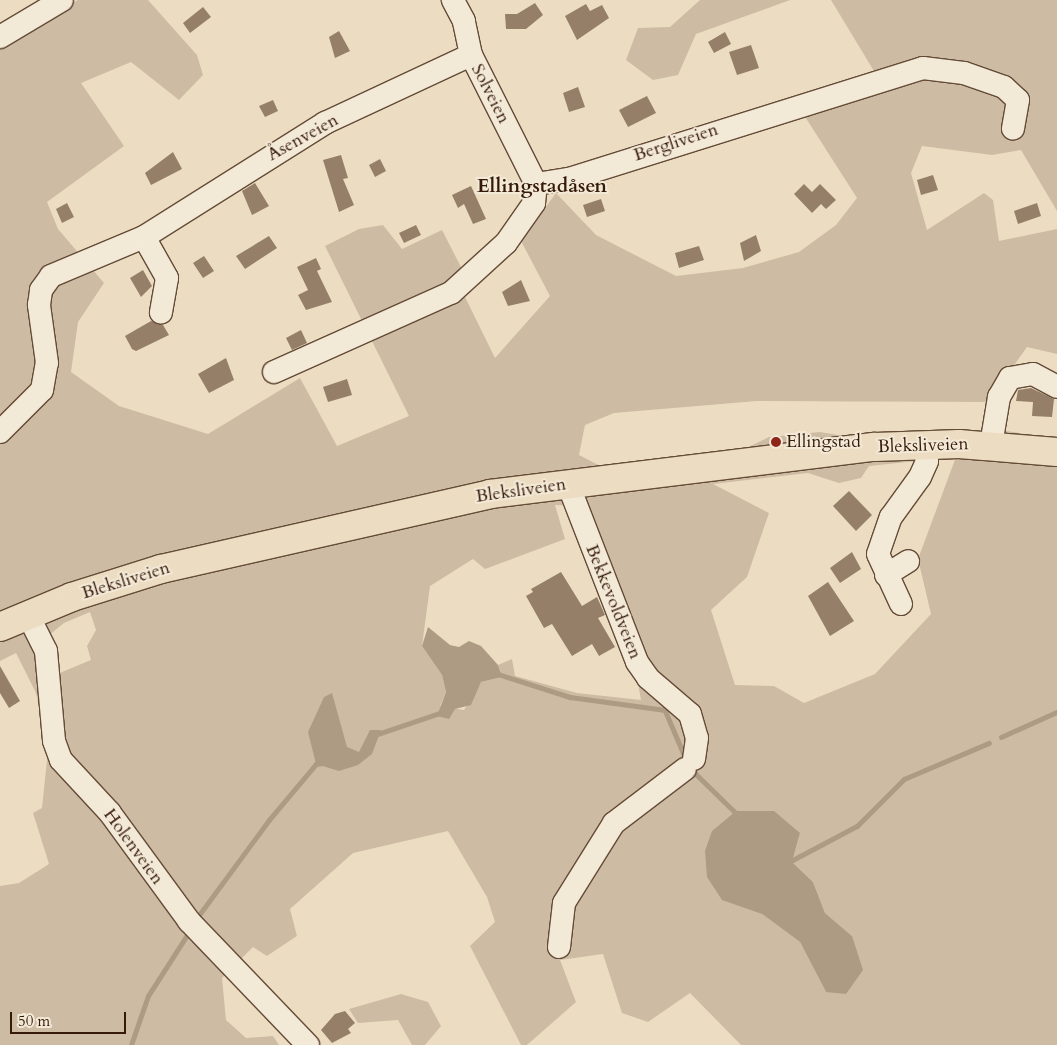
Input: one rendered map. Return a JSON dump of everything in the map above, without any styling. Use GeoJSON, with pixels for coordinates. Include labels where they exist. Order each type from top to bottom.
{"type":"FeatureCollection","features":[{"type":"Feature","properties":{"kind":"main road","name":"Bleksliveien"},"geometry":{"type":"LineString","coordinates":[[0,627],[109,584],[266,543],[426,506],[568,484],[822,452],[925,445],[991,445],[1057,452]]}},
{"type":"Feature","properties":{"kind":"street"},"geometry":{"type":"LineString","coordinates":[[0,36],[62,0]]}},
{"type":"Feature","properties":{"kind":"street","name":"Solveien"},"geometry":{"type":"LineString","coordinates":[[453,0],[464,21],[471,56],[536,184]]}},
{"type":"Feature","properties":{"kind":"street","name":"Åsenveien"},"geometry":{"type":"LineString","coordinates":[[0,432],[36,400],[46,376],[39,305],[44,284],[61,270],[144,237],[325,122],[471,56]]}},
{"type":"Feature","properties":{"kind":"street","name":"Bergliveien"},"geometry":{"type":"LineString","coordinates":[[536,184],[569,179],[923,68],[964,73],[1004,86],[1018,100],[1013,129]]}},
{"type":"Feature","properties":{"kind":"street"},"geometry":{"type":"LineString","coordinates":[[274,372],[440,300],[477,273],[528,215],[536,184]]}},
{"type":"Feature","properties":{"kind":"street"},"geometry":{"type":"LineString","coordinates":[[144,237],[167,278],[161,312]]}},
{"type":"Feature","properties":{"kind":"street"},"geometry":{"type":"LineString","coordinates":[[991,445],[999,396],[1010,378],[1033,374],[1057,387]]}},
{"type":"Feature","properties":{"kind":"street"},"geometry":{"type":"LineString","coordinates":[[901,604],[886,575],[878,554],[883,534],[920,478],[927,461],[925,445]]}},
{"type":"Feature","properties":{"kind":"street","name":"Bekkevoldveien"},"geometry":{"type":"LineString","coordinates":[[559,946],[567,897],[614,823],[689,764],[697,738],[690,714],[648,678],[637,662],[568,484]]}},
{"type":"Feature","properties":{"kind":"street"},"geometry":{"type":"LineString","coordinates":[[886,575],[908,561]]}},
{"type":"Feature","properties":{"kind":"street","name":"Holenveien"},"geometry":{"type":"LineString","coordinates":[[28,615],[46,651],[54,741],[61,760],[110,813],[189,921],[308,1045]]}},
{"type":"Feature","properties":{"kind":"shaded area"},"geometry":{"type":"Polygon","coordinates":[[[78,0],[148,0],[197,55],[203,75],[179,100],[131,62],[81,83],[124,146],[47,202],[58,229],[104,283],[78,322],[71,372],[119,406],[208,434],[300,378],[337,446],[409,416],[325,246],[359,229],[383,225],[402,249],[442,230],[462,269],[464,295],[495,358],[550,296],[521,241],[556,193],[596,235],[676,276],[743,268],[799,252],[836,225],[857,198],[802,112],[883,86],[831,0],[1057,0],[1057,211],[1021,150],[992,155],[922,146],[911,173],[927,230],[984,193],[993,200],[999,241],[1057,229],[1057,354],[1027,347],[988,402],[757,401],[614,413],[585,425],[579,455],[602,467],[738,452],[769,437],[820,432],[856,438],[1000,430],[1057,439],[1057,1045],[741,1045],[690,993],[648,1022],[622,1013],[603,954],[560,960],[576,1002],[527,1045],[521,1045],[470,946],[495,922],[487,897],[448,831],[353,853],[290,909],[297,936],[267,956],[253,947],[222,978],[226,1020],[246,1038],[273,1036],[279,1045],[0,1045],[0,886],[19,883],[49,864],[33,813],[42,808],[48,750],[36,693],[16,653],[0,661],[0,44],[78,0]],[[956,457],[869,466],[861,478],[839,483],[808,473],[713,484],[769,513],[747,577],[711,610],[735,685],[774,686],[804,703],[875,674],[931,614],[918,559],[956,457]],[[555,505],[565,539],[485,569],[473,559],[430,586],[422,646],[442,675],[446,692],[440,706],[464,710],[481,682],[502,677],[498,665],[512,659],[515,676],[577,693],[641,700],[630,636],[581,506],[555,505]],[[90,612],[64,623],[43,640],[50,677],[91,660],[87,646],[96,630],[90,612]],[[800,833],[762,914],[800,942],[826,992],[852,936],[825,913],[813,882],[792,862],[800,833]]]}},
{"type":"Feature","properties":{"kind":"shaded area"},"geometry":{"type":"Polygon","coordinates":[[[700,0],[790,0],[696,34],[678,75],[653,80],[626,60],[638,28],[670,27],[700,0]]]}},
{"type":"Feature","properties":{"kind":"shaded area"},"geometry":{"type":"Polygon","coordinates":[[[428,627],[450,645],[459,647],[469,641],[481,646],[498,665],[502,677],[481,682],[471,705],[455,709],[449,719],[437,716],[446,692],[442,675],[422,646],[428,627]]]}},
{"type":"Feature","properties":{"kind":"shaded area"},"geometry":{"type":"Polygon","coordinates":[[[332,693],[347,747],[359,752],[370,730],[381,730],[372,754],[358,765],[339,771],[316,764],[308,732],[324,697],[332,693]]]}},
{"type":"Feature","properties":{"kind":"shaded area"},"geometry":{"type":"Polygon","coordinates":[[[736,811],[774,811],[800,833],[792,862],[813,882],[825,913],[852,936],[863,970],[846,994],[826,992],[800,942],[762,914],[722,900],[707,877],[705,851],[712,831],[736,811]]]}},
{"type":"Feature","properties":{"kind":"shaded area"},"geometry":{"type":"Polygon","coordinates":[[[401,994],[428,1002],[441,1026],[425,1045],[412,1045],[398,1020],[358,1023],[349,1009],[401,994]]]}},
{"type":"Feature","properties":{"kind":"building"},"geometry":{"type":"Polygon","coordinates":[[[535,3],[543,15],[526,29],[506,29],[505,14],[517,14],[535,3]]]}},
{"type":"Feature","properties":{"kind":"building"},"geometry":{"type":"Polygon","coordinates":[[[586,4],[590,11],[602,5],[609,18],[577,40],[565,16],[586,4]]]}},
{"type":"Feature","properties":{"kind":"building"},"geometry":{"type":"Polygon","coordinates":[[[203,7],[211,17],[190,33],[183,23],[203,7]]]}},
{"type":"Feature","properties":{"kind":"building"},"geometry":{"type":"Polygon","coordinates":[[[339,31],[350,51],[335,58],[329,37],[339,31]]]}},
{"type":"Feature","properties":{"kind":"building"},"geometry":{"type":"Polygon","coordinates":[[[725,32],[731,44],[714,53],[708,42],[725,32]]]}},
{"type":"Feature","properties":{"kind":"building"},"geometry":{"type":"Polygon","coordinates":[[[751,45],[759,68],[737,75],[729,52],[751,45]]]}},
{"type":"Feature","properties":{"kind":"building"},"geometry":{"type":"Polygon","coordinates":[[[578,87],[585,107],[569,112],[563,93],[578,87]]]}},
{"type":"Feature","properties":{"kind":"building"},"geometry":{"type":"Polygon","coordinates":[[[647,96],[656,113],[628,127],[619,110],[647,96]]]}},
{"type":"Feature","properties":{"kind":"building"},"geometry":{"type":"Polygon","coordinates":[[[273,100],[278,111],[265,117],[259,106],[273,100]]]}},
{"type":"Feature","properties":{"kind":"building"},"geometry":{"type":"Polygon","coordinates":[[[173,152],[182,169],[151,185],[145,173],[173,152]]]}},
{"type":"Feature","properties":{"kind":"building"},"geometry":{"type":"Polygon","coordinates":[[[341,155],[348,178],[343,179],[354,205],[339,212],[323,160],[341,155]]]}},
{"type":"Feature","properties":{"kind":"building"},"geometry":{"type":"Polygon","coordinates":[[[380,159],[386,171],[375,177],[369,165],[380,159]]]}},
{"type":"Feature","properties":{"kind":"building"},"geometry":{"type":"Polygon","coordinates":[[[933,175],[938,190],[921,195],[917,180],[933,175]]]}},
{"type":"Feature","properties":{"kind":"building"},"geometry":{"type":"Polygon","coordinates":[[[255,183],[269,206],[252,215],[242,191],[255,183]]]}},
{"type":"Feature","properties":{"kind":"building"},"geometry":{"type":"Polygon","coordinates":[[[804,184],[812,192],[820,184],[836,200],[826,209],[821,204],[812,213],[794,194],[804,184]]]}},
{"type":"Feature","properties":{"kind":"building"},"geometry":{"type":"Polygon","coordinates":[[[471,186],[486,219],[473,224],[464,204],[458,208],[452,195],[471,186]]]}},
{"type":"Feature","properties":{"kind":"building"},"geometry":{"type":"Polygon","coordinates":[[[601,199],[605,211],[587,217],[583,205],[601,199]]]}},
{"type":"Feature","properties":{"kind":"building"},"geometry":{"type":"Polygon","coordinates":[[[67,203],[74,217],[62,223],[56,209],[67,203]]]}},
{"type":"Feature","properties":{"kind":"building"},"geometry":{"type":"Polygon","coordinates":[[[1037,203],[1041,216],[1018,224],[1014,211],[1037,203]]]}},
{"type":"Feature","properties":{"kind":"building"},"geometry":{"type":"Polygon","coordinates":[[[416,225],[421,235],[404,243],[399,233],[416,225]]]}},
{"type":"Feature","properties":{"kind":"building"},"geometry":{"type":"Polygon","coordinates":[[[756,235],[761,251],[744,261],[740,243],[756,235]]]}},
{"type":"Feature","properties":{"kind":"building"},"geometry":{"type":"Polygon","coordinates":[[[269,236],[277,248],[245,269],[236,256],[269,236]]]}},
{"type":"Feature","properties":{"kind":"building"},"geometry":{"type":"Polygon","coordinates":[[[699,246],[704,260],[679,268],[675,253],[699,246]]]}},
{"type":"Feature","properties":{"kind":"building"},"geometry":{"type":"Polygon","coordinates":[[[204,256],[214,271],[203,278],[193,263],[204,256]]]}},
{"type":"Feature","properties":{"kind":"building"},"geometry":{"type":"Polygon","coordinates":[[[316,258],[321,269],[317,271],[332,302],[306,310],[298,295],[308,290],[297,267],[316,258]]]}},
{"type":"Feature","properties":{"kind":"building"},"geometry":{"type":"Polygon","coordinates":[[[143,270],[152,286],[141,297],[130,278],[143,270]]]}},
{"type":"Feature","properties":{"kind":"building"},"geometry":{"type":"Polygon","coordinates":[[[521,280],[530,301],[508,306],[502,292],[521,280]]]}},
{"type":"Feature","properties":{"kind":"building"},"geometry":{"type":"Polygon","coordinates":[[[151,321],[163,325],[169,335],[136,351],[132,349],[125,336],[151,321]]]}},
{"type":"Feature","properties":{"kind":"building"},"geometry":{"type":"Polygon","coordinates":[[[301,330],[307,343],[292,350],[286,338],[301,330]]]}},
{"type":"Feature","properties":{"kind":"building"},"geometry":{"type":"Polygon","coordinates":[[[226,358],[234,380],[209,393],[198,374],[226,358]]]}},
{"type":"Feature","properties":{"kind":"building"},"geometry":{"type":"Polygon","coordinates":[[[347,379],[352,395],[328,402],[323,387],[347,379]]]}},
{"type":"Feature","properties":{"kind":"building"},"geometry":{"type":"Polygon","coordinates":[[[1031,388],[1054,399],[1052,417],[1032,416],[1033,402],[1016,401],[1018,390],[1031,388]]]}},
{"type":"Feature","properties":{"kind":"building"},"geometry":{"type":"Polygon","coordinates":[[[849,491],[872,515],[856,531],[833,506],[849,491]]]}},
{"type":"Feature","properties":{"kind":"building"},"geometry":{"type":"Polygon","coordinates":[[[852,552],[861,569],[840,583],[830,568],[852,552]]]}},
{"type":"Feature","properties":{"kind":"building"},"geometry":{"type":"Polygon","coordinates":[[[561,572],[582,606],[597,597],[605,615],[598,618],[615,647],[599,656],[592,644],[572,656],[552,624],[544,628],[526,596],[533,592],[531,589],[561,572]]]}},
{"type":"Feature","properties":{"kind":"building"},"geometry":{"type":"Polygon","coordinates":[[[828,582],[854,621],[830,636],[808,596],[828,582]]]}},
{"type":"Feature","properties":{"kind":"building"},"geometry":{"type":"Polygon","coordinates":[[[0,666],[20,701],[9,708],[0,693],[0,666]]]}},
{"type":"Feature","properties":{"kind":"building"},"geometry":{"type":"Polygon","coordinates":[[[345,1011],[355,1023],[348,1029],[351,1033],[332,1043],[321,1030],[335,1014],[345,1011]]]}},
{"type":"Feature","properties":{"kind":"waterway"},"geometry":{"type":"LineString","coordinates":[[498,674],[570,697],[665,710],[685,757]]}},
{"type":"Feature","properties":{"kind":"waterway"},"geometry":{"type":"LineString","coordinates":[[1001,737],[1057,712]]}},
{"type":"Feature","properties":{"kind":"waterway"},"geometry":{"type":"LineString","coordinates":[[378,734],[440,713]]}},
{"type":"Feature","properties":{"kind":"waterway"},"geometry":{"type":"LineString","coordinates":[[787,863],[857,826],[904,779],[989,743]]}},
{"type":"Feature","properties":{"kind":"waterway"},"geometry":{"type":"LineString","coordinates":[[196,919],[269,820],[316,764],[322,763]]}},
{"type":"Feature","properties":{"kind":"waterway"},"geometry":{"type":"LineString","coordinates":[[692,770],[738,815]]}},
{"type":"Feature","properties":{"kind":"waterway"},"geometry":{"type":"LineString","coordinates":[[131,1045],[148,996],[187,935]]}},
{"type":"Feature","properties":{"kind":"place","name":"Ellingstad"},"geometry":{"type":"Point","coordinates":[776,442]}},
{"type":"Feature","properties":{"kind":"district","name":"Ellingstadåsen"},"geometry":{"type":"Point","coordinates":[542,185]}}]}
